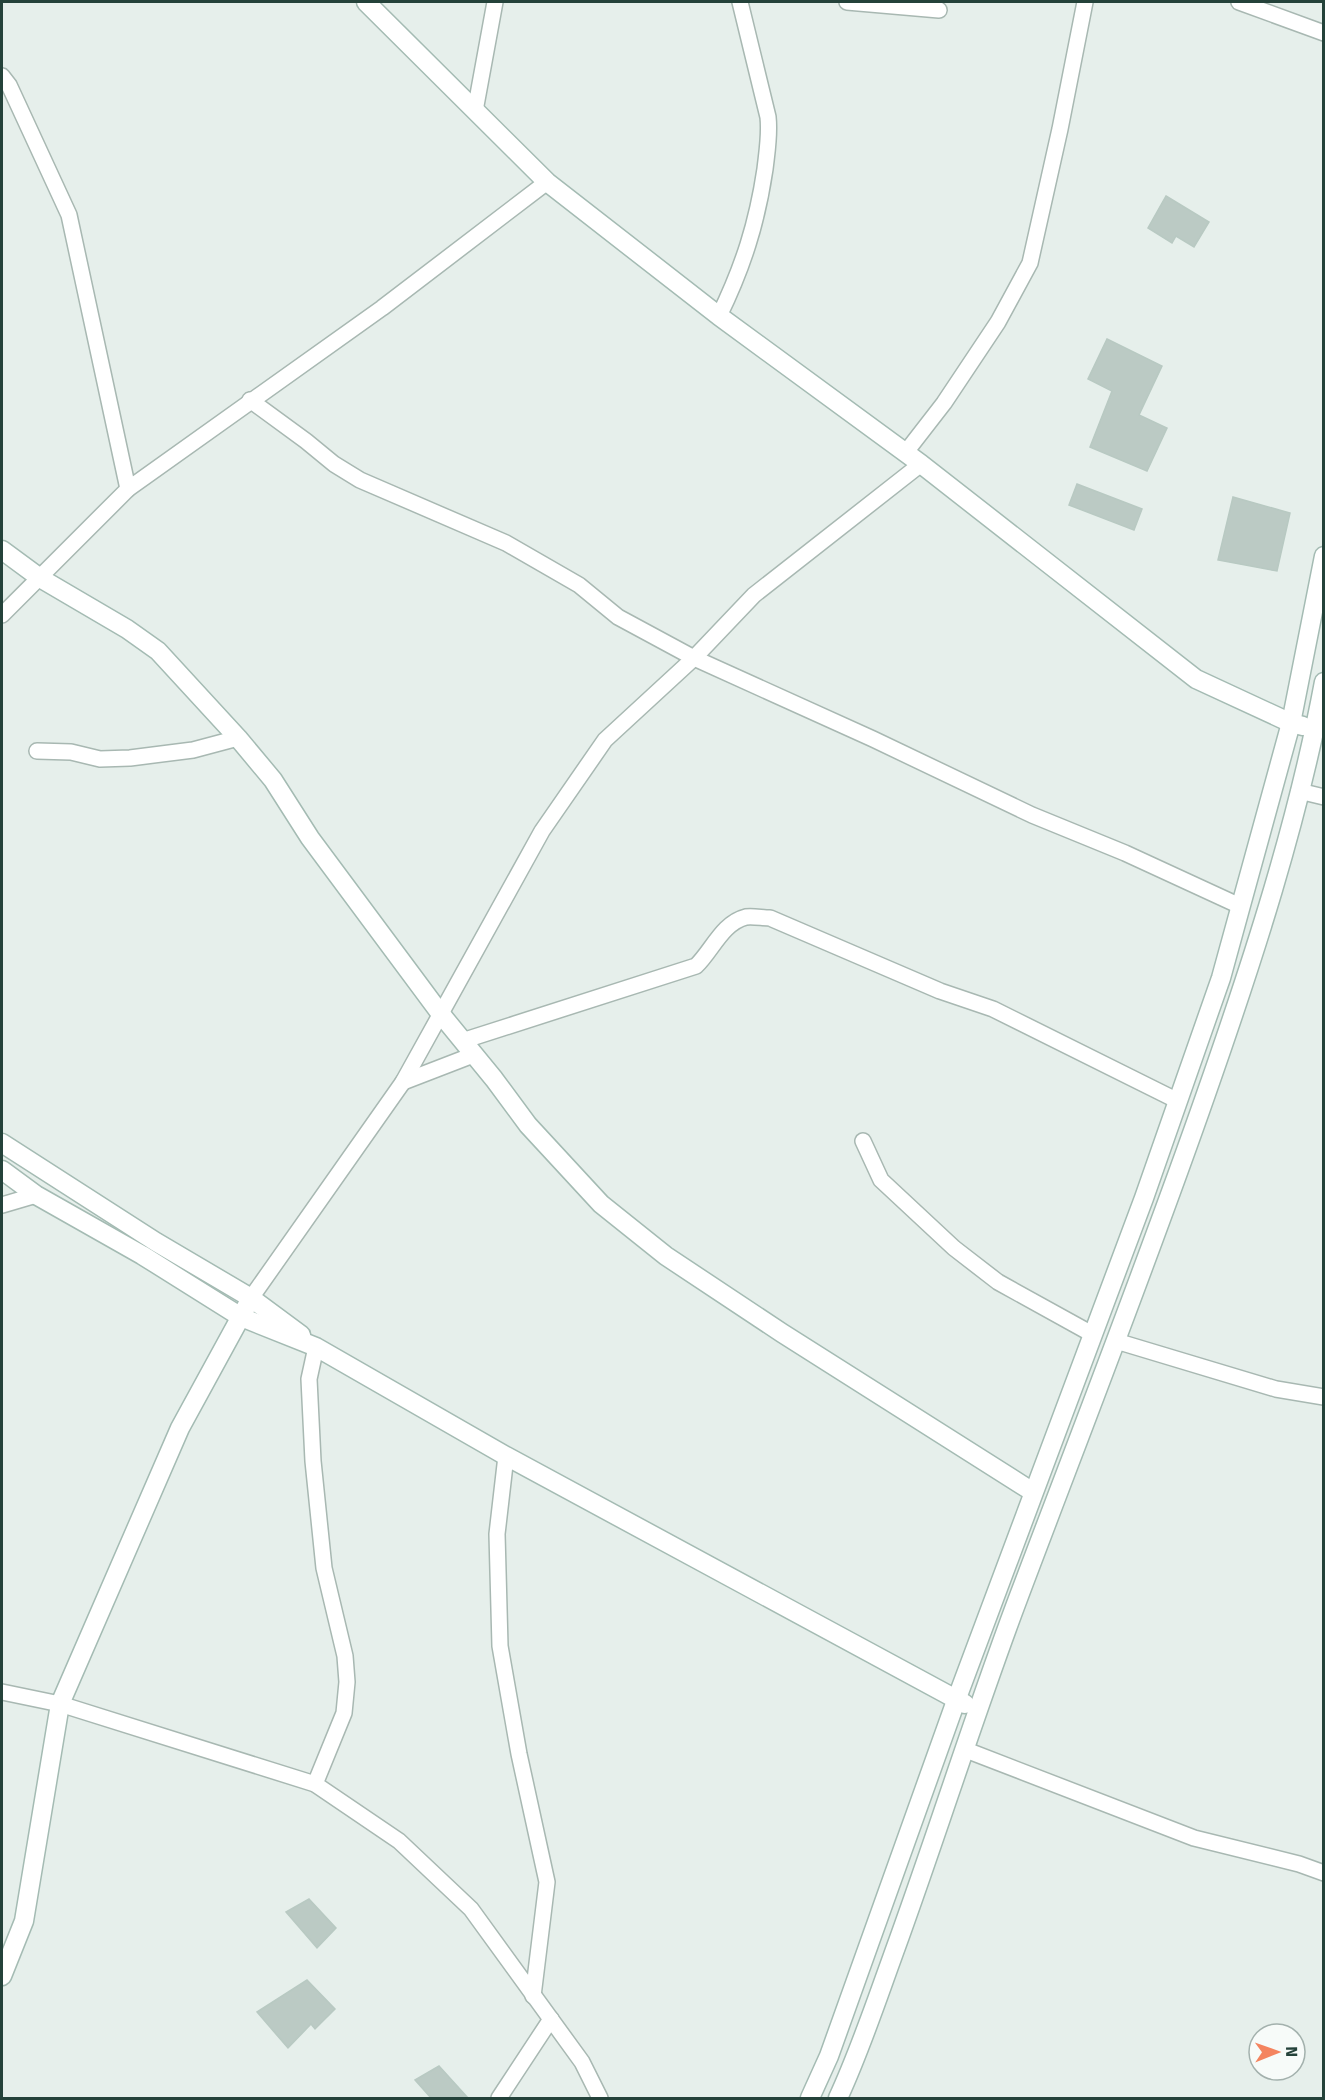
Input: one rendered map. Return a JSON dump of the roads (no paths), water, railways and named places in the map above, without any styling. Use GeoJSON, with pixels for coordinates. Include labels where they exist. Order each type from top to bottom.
{"type":"FeatureCollection","features":[{"type":"Feature","properties":{"kind":"main road"},"geometry":{"type":"LineString","coordinates":[[366,2],[547,182],[719,316],[906,452],[1196,679],[1291,723],[1313,729]]}},
{"type":"Feature","properties":{"kind":"main road"},"geometry":{"type":"LineString","coordinates":[[2,550],[40,578],[127,629],[158,651],[238,738],[273,780],[310,838],[440,1013],[528,1125],[601,1204],[666,1256],[782,1333],[1033,1492]]}},
{"type":"Feature","properties":{"kind":"main road"},"geometry":{"type":"LineString","coordinates":[[810,2098],[832,2045],[1221,978],[1291,723],[1323,556]]}},
{"type":"Feature","properties":{"kind":"main road"},"geometry":{"type":"LineString","coordinates":[[838,2098],[854,2064],[966,1750],[999,1648],[1165,1210],[1235,1011],[1279,868],[1323,690]]}},
{"type":"Feature","properties":{"kind":"main road"},"geometry":{"type":"LineString","coordinates":[[2,1143],[156,1242],[251,1298],[316,1347]]}},
{"type":"Feature","properties":{"kind":"main road"},"geometry":{"type":"LineString","coordinates":[[2,1170],[36,1195],[142,1255],[241,1317],[316,1347],[506,1456],[957,1698],[978,1713]]}},
{"type":"Feature","properties":{"kind":"main road"},"geometry":{"type":"LineString","coordinates":[[2,1976],[24,1921],[60,1704],[180,1428],[251,1298]]}},
{"type":"Feature","properties":{"kind":"street"},"geometry":{"type":"LineString","coordinates":[[475,111],[495,2]]}},
{"type":"Feature","properties":{"kind":"street"},"geometry":{"type":"LineString","coordinates":[[719,316],[742,265],[760,204],[769,133],[768,117],[740,2]]}},
{"type":"Feature","properties":{"kind":"street"},"geometry":{"type":"LineString","coordinates":[[847,2],[939,10]]}},
{"type":"Feature","properties":{"kind":"street"},"geometry":{"type":"LineString","coordinates":[[906,452],[944,403],[998,322],[1030,263],[1085,2]]}},
{"type":"Feature","properties":{"kind":"street"},"geometry":{"type":"LineString","coordinates":[[1239,2],[1323,33]]}},
{"type":"Feature","properties":{"kind":"street"},"geometry":{"type":"LineString","coordinates":[[2,76],[9,85],[69,215],[128,489]]}},
{"type":"Feature","properties":{"kind":"street"},"geometry":{"type":"LineString","coordinates":[[2,615],[128,489],[382,308],[547,182]]}},
{"type":"Feature","properties":{"kind":"street"},"geometry":{"type":"LineString","coordinates":[[250,400],[334,464],[360,480],[506,543],[579,585],[618,617],[694,658],[873,739],[1032,815],[1125,853],[1240,906]]}},
{"type":"Feature","properties":{"kind":"street"},"geometry":{"type":"LineString","coordinates":[[251,1298],[403,1082],[542,831],[605,740],[694,658],[754,595],[921,464]]}},
{"type":"Feature","properties":{"kind":"street"},"geometry":{"type":"LineString","coordinates":[[1299,688],[1323,690]]}},
{"type":"Feature","properties":{"kind":"street"},"geometry":{"type":"LineString","coordinates":[[37,751],[71,752],[100,759],[130,758],[193,750],[238,738]]}},
{"type":"Feature","properties":{"kind":"street"},"geometry":{"type":"LineString","coordinates":[[1299,791],[1323,797]]}},
{"type":"Feature","properties":{"kind":"street"},"geometry":{"type":"LineString","coordinates":[[403,1082],[468,1048],[696,966],[725,929],[746,917],[770,918],[940,991],[993,1009],[1178,1101]]}},
{"type":"Feature","properties":{"kind":"street"},"geometry":{"type":"LineString","coordinates":[[863,1142],[881,1180],[954,1248],[998,1282],[1092,1334]]}},
{"type":"Feature","properties":{"kind":"street"},"geometry":{"type":"LineString","coordinates":[[2,1205],[36,1195]]}},
{"type":"Feature","properties":{"kind":"street"},"geometry":{"type":"LineString","coordinates":[[1116,1341],[1276,1389],[1323,1398]]}},
{"type":"Feature","properties":{"kind":"street"},"geometry":{"type":"LineString","coordinates":[[315,1784],[344,1713],[347,1682],[345,1656],[324,1568],[313,1461],[309,1379],[316,1347]]}},
{"type":"Feature","properties":{"kind":"street"},"geometry":{"type":"LineString","coordinates":[[506,1456],[497,1534],[500,1646],[519,1754],[547,1882],[533,1996]]}},
{"type":"Feature","properties":{"kind":"street"},"geometry":{"type":"LineString","coordinates":[[2,1692],[60,1704],[315,1784],[399,1841],[471,1909],[582,2062],[600,2098]]}},
{"type":"Feature","properties":{"kind":"street"},"geometry":{"type":"LineString","coordinates":[[966,1750],[1194,1838],[1299,1864],[1323,1874]]}},
{"type":"Feature","properties":{"kind":"street"},"geometry":{"type":"LineString","coordinates":[[499,2098],[550,2019]]}}]}
